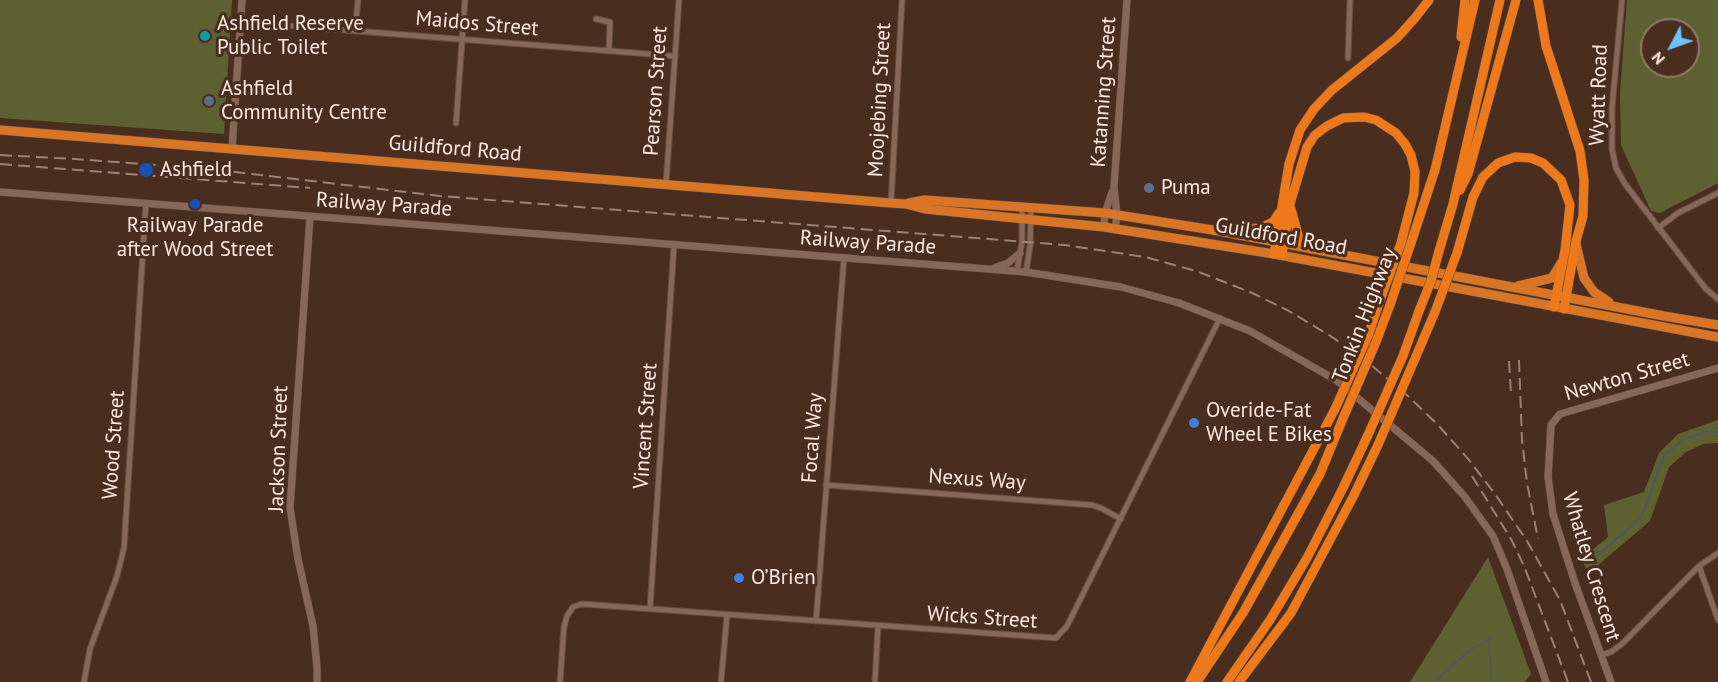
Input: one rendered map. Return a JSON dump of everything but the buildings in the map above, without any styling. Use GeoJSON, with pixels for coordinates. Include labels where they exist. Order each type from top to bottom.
{"type":"FeatureCollection","features":[{"type":"Feature","properties":{"kind":"highway"},"geometry":{"type":"LineString","coordinates":[[1278,254],[1286,205],[1289,164],[1300,130],[1314,109],[1332,90],[1397,38],[1428,0]]}},
{"type":"Feature","properties":{"kind":"highway"},"geometry":{"type":"LineString","coordinates":[[1454,89],[1465,0]]}},
{"type":"Feature","properties":{"kind":"highway","name":"Tonkin Highway"},"geometry":{"type":"LineString","coordinates":[[1197,682],[1243,613],[1320,474],[1372,339],[1390,305],[1435,170],[1474,0]]}},
{"type":"Feature","properties":{"kind":"highway"},"geometry":{"type":"LineString","coordinates":[[1227,682],[1270,620],[1306,558],[1343,488],[1402,356],[1431,281],[1453,204],[1500,0]]}},
{"type":"Feature","properties":{"kind":"highway"},"geometry":{"type":"LineString","coordinates":[[1453,204],[1468,174],[1516,0]]}},
{"type":"Feature","properties":{"kind":"highway"},"geometry":{"type":"LineString","coordinates":[[1538,0],[1546,46],[1580,151],[1584,199],[1564,309]]}},
{"type":"Feature","properties":{"kind":"highway"},"geometry":{"type":"LineString","coordinates":[[1190,682],[1372,339],[1379,303],[1401,243],[1414,193],[1415,172],[1405,144],[1396,133],[1376,120],[1364,117],[1343,118],[1315,135],[1306,147],[1286,205],[1269,226],[1213,230]]}},
{"type":"Feature","properties":{"kind":"highway","name":"Guildford Road"},"geometry":{"type":"LineString","coordinates":[[0,130],[891,202],[925,209],[1104,227],[1278,254],[1554,308],[1718,337]]}},
{"type":"Feature","properties":{"kind":"highway"},"geometry":{"type":"LineString","coordinates":[[1239,682],[1291,613],[1353,497],[1435,312],[1457,253],[1473,197],[1483,177],[1498,163],[1508,159],[1523,157],[1537,160],[1548,166],[1565,188],[1570,205],[1569,228],[1554,308]]}},
{"type":"Feature","properties":{"kind":"highway","name":"Guildford Road"},"geometry":{"type":"LineString","coordinates":[[906,204],[925,200],[1106,213],[1213,230],[1516,286],[1555,296],[1718,324]]}},
{"type":"Feature","properties":{"kind":"highway"},"geometry":{"type":"LineString","coordinates":[[1286,205],[1302,243],[1312,249]]}},
{"type":"Feature","properties":{"kind":"highway"},"geometry":{"type":"LineString","coordinates":[[1576,241],[1582,269],[1589,286],[1599,297],[1623,308]]}},
{"type":"Feature","properties":{"kind":"highway"},"geometry":{"type":"LineString","coordinates":[[1516,286],[1552,278],[1563,260]]}},
{"type":"Feature","properties":{"kind":"street"},"geometry":{"type":"LineString","coordinates":[[232,149],[242,0]]}},
{"type":"Feature","properties":{"kind":"street"},"geometry":{"type":"LineString","coordinates":[[356,31],[358,0]]}},
{"type":"Feature","properties":{"kind":"street"},"geometry":{"type":"LineString","coordinates":[[456,123],[465,0]]}},
{"type":"Feature","properties":{"kind":"street","name":"Pearson Street"},"geometry":{"type":"LineString","coordinates":[[666,184],[678,0]]}},
{"type":"Feature","properties":{"kind":"street","name":"Moojebing Street"},"geometry":{"type":"LineString","coordinates":[[891,202],[902,0]]}},
{"type":"Feature","properties":{"kind":"street","name":"Katanning Street"},"geometry":{"type":"LineString","coordinates":[[1115,229],[1117,215],[1114,187],[1127,0]]}},
{"type":"Feature","properties":{"kind":"street"},"geometry":{"type":"LineString","coordinates":[[1348,58],[1350,0]]}},
{"type":"Feature","properties":{"kind":"street","name":"Wyatt Road"},"geometry":{"type":"LineString","coordinates":[[1622,0],[1612,108],[1612,149],[1616,168],[1625,184],[1658,228],[1706,289],[1718,299]]}},
{"type":"Feature","properties":{"kind":"street"},"geometry":{"type":"LineString","coordinates":[[597,19],[610,22],[609,51]]}},
{"type":"Feature","properties":{"kind":"street","name":"Maidos Street"},"geometry":{"type":"LineString","coordinates":[[241,22],[674,56]]}},
{"type":"Feature","properties":{"kind":"street","name":"Katanning Street"},"geometry":{"type":"LineString","coordinates":[[1104,227],[1114,187]]}},
{"type":"Feature","properties":{"kind":"street","name":"Railway Parade"},"geometry":{"type":"LineString","coordinates":[[0,192],[1017,271],[1144,293],[1220,318],[1250,331],[1336,380],[1433,460],[1465,497],[1493,536],[1507,569],[1546,682]]}},
{"type":"Feature","properties":{"kind":"street"},"geometry":{"type":"LineString","coordinates":[[1658,228],[1678,213],[1718,193]]}},
{"type":"Feature","properties":{"kind":"street","name":"Wood Street"},"geometry":{"type":"LineString","coordinates":[[84,682],[90,649],[117,576],[124,548],[146,203]]}},
{"type":"Feature","properties":{"kind":"street"},"geometry":{"type":"LineString","coordinates":[[1026,272],[1027,207]]}},
{"type":"Feature","properties":{"kind":"street","name":"Jackson Street"},"geometry":{"type":"LineString","coordinates":[[310,216],[290,508],[298,559],[313,626],[317,667],[316,682]]}},
{"type":"Feature","properties":{"kind":"street"},"geometry":{"type":"LineString","coordinates":[[1017,271],[1027,219]]}},
{"type":"Feature","properties":{"kind":"street","name":"Vincent Street"},"geometry":{"type":"LineString","coordinates":[[650,609],[674,245]]}},
{"type":"Feature","properties":{"kind":"street"},"geometry":{"type":"LineString","coordinates":[[992,269],[1008,263],[1020,253]]}},
{"type":"Feature","properties":{"kind":"street","name":"Focal Way"},"geometry":{"type":"LineString","coordinates":[[816,621],[844,258]]}},
{"type":"Feature","properties":{"kind":"street","name":"Wicks Street"},"geometry":{"type":"LineString","coordinates":[[560,682],[564,627],[567,616],[573,607],[582,604],[1056,639],[1067,626],[1220,318]]}},
{"type":"Feature","properties":{"kind":"street","name":"Newton Street"},"geometry":{"type":"LineString","coordinates":[[1551,425],[1560,414],[1718,368]]}},
{"type":"Feature","properties":{"kind":"street","name":"Whatley Crescent"},"geometry":{"type":"LineString","coordinates":[[1551,425],[1548,477],[1553,514],[1572,575],[1611,682]]}},
{"type":"Feature","properties":{"kind":"street","name":"Nexus Way"},"geometry":{"type":"LineString","coordinates":[[826,485],[1092,505],[1121,519]]}},
{"type":"Feature","properties":{"kind":"street"},"geometry":{"type":"LineString","coordinates":[[1601,655],[1611,652],[1623,643],[1699,566],[1718,553]]}},
{"type":"Feature","properties":{"kind":"street"},"geometry":{"type":"LineString","coordinates":[[1699,566],[1718,620]]}},
{"type":"Feature","properties":{"kind":"street"},"geometry":{"type":"LineString","coordinates":[[721,682],[727,615]]}},
{"type":"Feature","properties":{"kind":"street"},"geometry":{"type":"LineString","coordinates":[[874,682],[878,626]]}},
{"type":"Feature","properties":{"kind":"green space"},"geometry":{"type":"Polygon","coordinates":[[[0,0],[232,0],[224,134],[0,118],[0,0]]]}},
{"type":"Feature","properties":{"kind":"green space"},"geometry":{"type":"Polygon","coordinates":[[[1627,0],[1718,0],[1718,183],[1660,213],[1651,211],[1621,145],[1620,93],[1627,0]]]}},
{"type":"Feature","properties":{"kind":"green space"},"geometry":{"type":"Polygon","coordinates":[[[1718,420],[1718,443],[1703,444],[1686,452],[1669,467],[1650,521],[1590,572],[1580,560],[1608,537],[1604,505],[1644,492],[1659,453],[1678,434],[1718,420]]]}},
{"type":"Feature","properties":{"kind":"green space"},"geometry":{"type":"Polygon","coordinates":[[[1488,557],[1531,674],[1525,682],[1410,682],[1488,557]]]}},
{"type":"Feature","properties":{"kind":"waterway"},"geometry":{"type":"LineString","coordinates":[[1588,563],[1641,518],[1664,456],[1684,439],[1706,432],[1718,432]]}},
{"type":"Feature","properties":{"kind":"waterway"},"geometry":{"type":"LineString","coordinates":[[1491,638],[1489,644],[1492,682]]}},
{"type":"Feature","properties":{"kind":"waterway"},"geometry":{"type":"LineString","coordinates":[[1434,682],[1470,650],[1491,638]]}},
{"type":"Feature","properties":{"kind":"railway"},"geometry":{"type":"LineString","coordinates":[[0,155],[209,169],[440,196],[1065,245],[1145,257],[1196,271],[1250,292],[1287,310],[1329,335],[1365,360],[1438,425],[1469,460],[1527,541],[1560,600],[1591,682]]}},
{"type":"Feature","properties":{"kind":"railway"},"geometry":{"type":"LineString","coordinates":[[0,164],[310,188]]}},
{"type":"Feature","properties":{"kind":"railway"},"geometry":{"type":"LineString","coordinates":[[1519,360],[1522,440],[1527,483],[1538,539]]}},
{"type":"Feature","properties":{"kind":"railway"},"geometry":{"type":"LineString","coordinates":[[1509,361],[1511,395]]}},
{"type":"Feature","properties":{"kind":"railway"},"geometry":{"type":"LineString","coordinates":[[1472,476],[1511,539],[1524,566],[1568,682]]}},
{"type":"Feature","properties":{"kind":"place","name":"Ashfield Reserve Public Toilet"},"geometry":{"type":"Point","coordinates":[205,36]}},
{"type":"Feature","properties":{"kind":"place","name":"Ashfield Community Centre"},"geometry":{"type":"Point","coordinates":[209,101]}},
{"type":"Feature","properties":{"kind":"place","name":"Ashfield"},"geometry":{"type":"Point","coordinates":[146,170]}},
{"type":"Feature","properties":{"kind":"place","name":"Puma"},"geometry":{"type":"Point","coordinates":[1149,188]}},
{"type":"Feature","properties":{"kind":"place","name":"Railway Parade after Wood Street"},"geometry":{"type":"Point","coordinates":[195,204]}},
{"type":"Feature","properties":{"kind":"place","name":"Overide-Fat Wheel E Bikes"},"geometry":{"type":"Point","coordinates":[1194,423]}},
{"type":"Feature","properties":{"kind":"place","name":"O’Brien"},"geometry":{"type":"Point","coordinates":[739,578]}}]}
